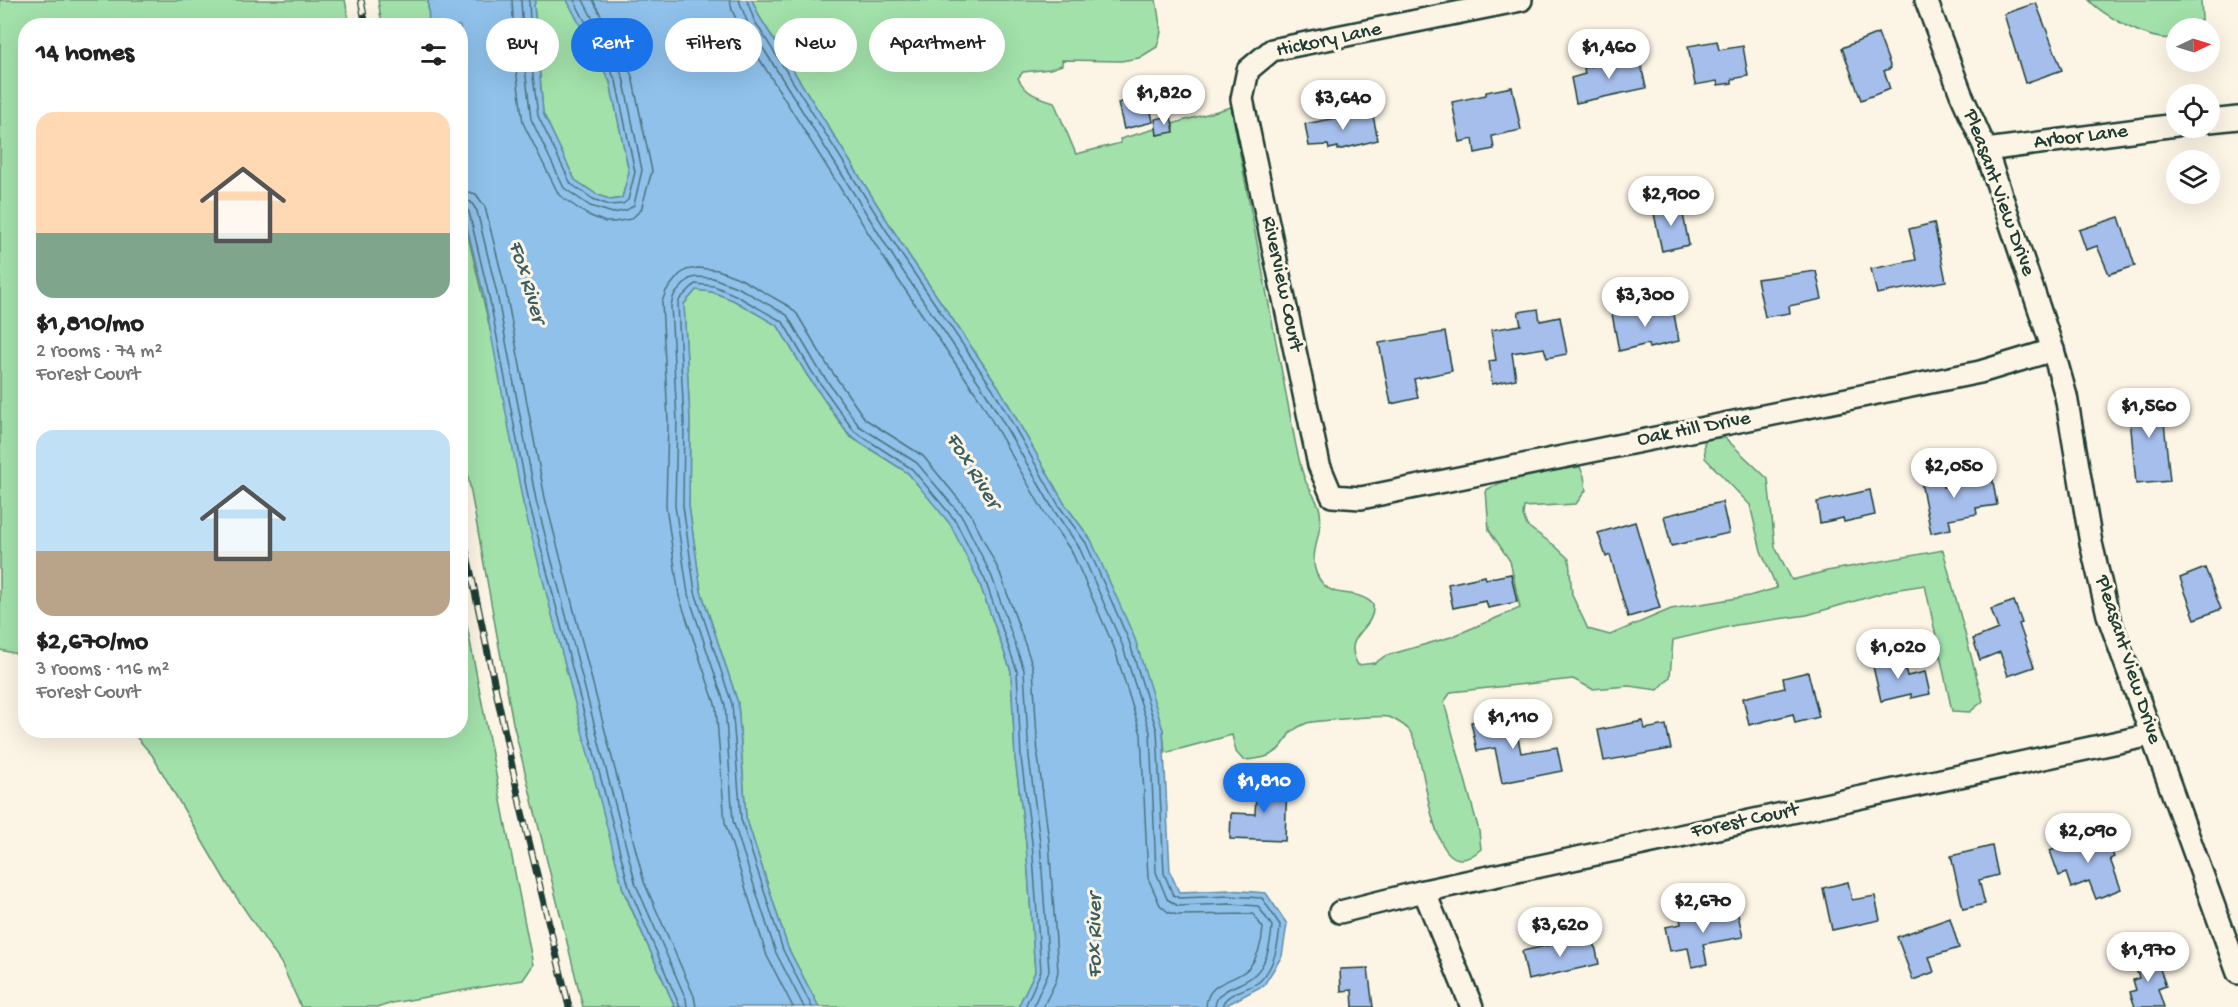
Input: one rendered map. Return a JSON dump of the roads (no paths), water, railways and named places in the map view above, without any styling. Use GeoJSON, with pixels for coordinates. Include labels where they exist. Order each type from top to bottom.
{"type":"FeatureCollection","features":[{"type":"Feature","properties":{"kind":"street","name":"Hickory Lane"},"geometry":{"type":"LineString","coordinates":[[1248,70],[1272,50],[1521,0]]}},
{"type":"Feature","properties":{"kind":"street","name":"Pleasant View Drive"},"geometry":{"type":"LineString","coordinates":[[1926,0],[1961,94],[1986,150],[2053,350],[2066,396],[2091,543],[2108,615],[2238,973]]}},
{"type":"Feature","properties":{"kind":"street","name":"Riverview Court"},"geometry":{"type":"LineString","coordinates":[[1248,70],[1242,99],[1319,465],[1332,496]]}},
{"type":"Feature","properties":{"kind":"street"},"geometry":{"type":"LineString","coordinates":[[2220,120],[2238,118]]}},
{"type":"Feature","properties":{"kind":"street","name":"Arbor Lane"},"geometry":{"type":"LineString","coordinates":[[1986,150],[2166,127]]}},
{"type":"Feature","properties":{"kind":"street","name":"Oak Hill Drive"},"geometry":{"type":"LineString","coordinates":[[1332,496],[1361,498],[1974,374],[2053,350]]}},
{"type":"Feature","properties":{"kind":"street","name":"Forest Court"},"geometry":{"type":"LineString","coordinates":[[1340,912],[1424,891],[2151,735]]}},
{"type":"Feature","properties":{"kind":"street"},"geometry":{"type":"LineString","coordinates":[[1424,891],[1472,1007]]}},
{"type":"Feature","properties":{"kind":"water","name":"Fox River"},"geometry":{"type":"Polygon","coordinates":[[[428,0],[536,0],[535,18],[486,18],[486,72],[540,72],[543,113],[575,180],[596,194],[611,200],[622,198],[629,172],[610,82],[605,72],[653,72],[653,18],[576,18],[567,0],[752,0],[760,18],[665,18],[665,72],[762,72],[762,21],[774,40],[774,72],[794,72],[908,254],[998,386],[1064,503],[1091,540],[1135,639],[1163,730],[1170,872],[1179,892],[1230,890],[1266,893],[1287,924],[1282,956],[1264,985],[1223,1007],[1018,1007],[1035,972],[1026,843],[1015,758],[1011,671],[979,582],[950,524],[908,473],[850,436],[807,375],[778,326],[733,300],[712,292],[696,290],[684,304],[690,421],[689,506],[701,591],[738,703],[746,817],[788,948],[819,1007],[675,1007],[623,889],[523,503],[484,297],[468,231],[468,18],[429,18],[428,0]]]}},
{"type":"Feature","properties":{"kind":"railway"},"geometry":{"type":"LineString","coordinates":[[361,0],[364,18]]}},
{"type":"Feature","properties":{"kind":"railway"},"geometry":{"type":"LineString","coordinates":[[468,560],[521,808],[569,1007]]}}]}
